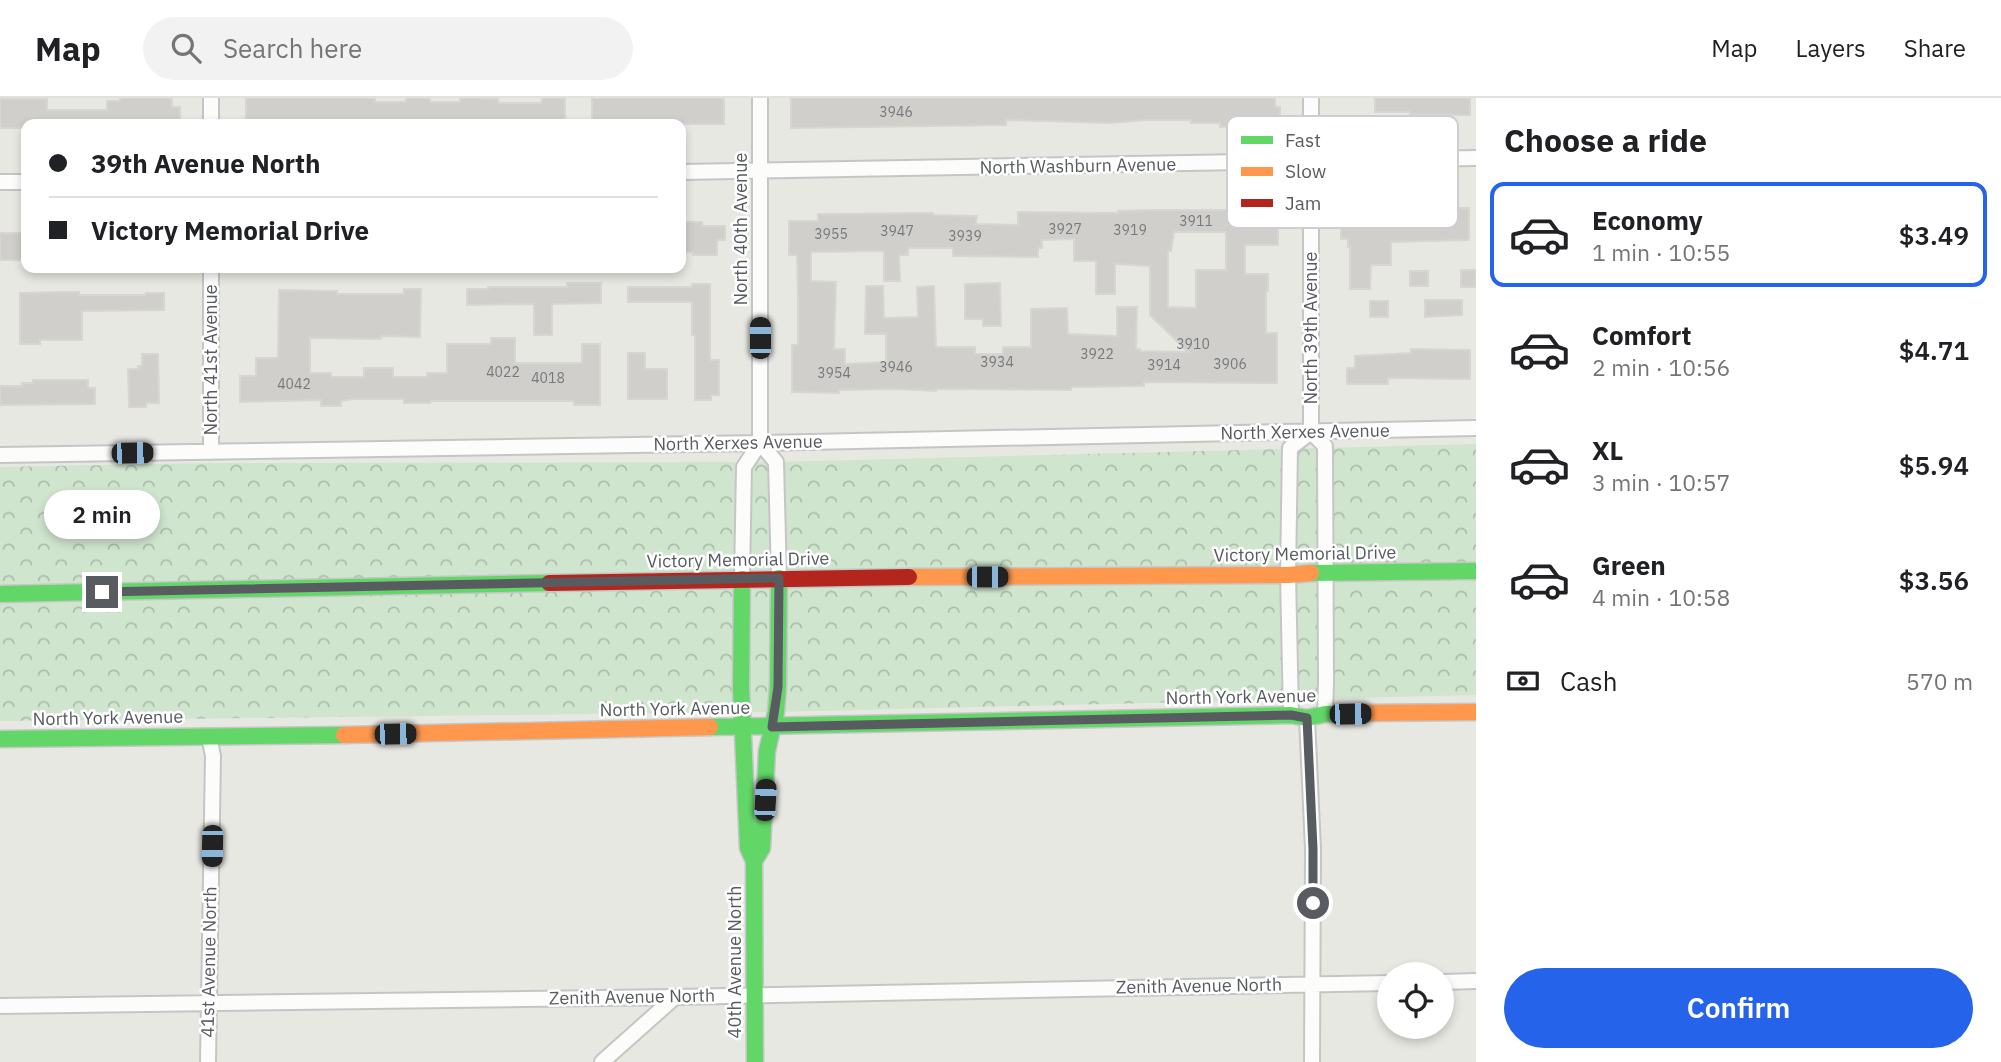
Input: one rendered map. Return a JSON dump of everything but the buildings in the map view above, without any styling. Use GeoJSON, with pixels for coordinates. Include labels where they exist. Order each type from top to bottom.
{"type":"FeatureCollection","features":[{"type":"Feature","properties":{"kind":"street"},"geometry":{"type":"LineString","coordinates":[[211,98],[211,119]]}},
{"type":"Feature","properties":{"kind":"street","name":"North 40th Avenue"},"geometry":{"type":"LineString","coordinates":[[754,861],[748,848],[741,688],[744,467],[760,443],[760,98]]}},
{"type":"Feature","properties":{"kind":"street","name":"North 39th Avenue"},"geometry":{"type":"LineString","coordinates":[[1311,98],[1311,116]]}},
{"type":"Feature","properties":{"kind":"street","name":"North Washburn Avenue"},"geometry":{"type":"LineString","coordinates":[[1458,158],[1476,158]]}},
{"type":"Feature","properties":{"kind":"street","name":"North Washburn Avenue"},"geometry":{"type":"LineString","coordinates":[[686,172],[1227,164]]}},
{"type":"Feature","properties":{"kind":"street"},"geometry":{"type":"LineString","coordinates":[[0,182],[21,182]]}},
{"type":"Feature","properties":{"kind":"street","name":"North 39th Avenue"},"geometry":{"type":"LineString","coordinates":[[1311,228],[1311,432],[1325,446],[1325,714]]}},
{"type":"Feature","properties":{"kind":"street","name":"North 41st Avenue"},"geometry":{"type":"LineString","coordinates":[[211,273],[211,452]]}},
{"type":"Feature","properties":{"kind":"street","name":"North Xerxes Avenue"},"geometry":{"type":"LineString","coordinates":[[0,455],[1476,428]]}},
{"type":"Feature","properties":{"kind":"street"},"geometry":{"type":"LineString","coordinates":[[1291,715],[1288,575],[1290,448],[1311,432]]}},
{"type":"Feature","properties":{"kind":"street","name":"North 40th Avenue"},"geometry":{"type":"LineString","coordinates":[[754,861],[762,848],[767,751],[778,687],[776,461],[760,443]]}},
{"type":"Feature","properties":{"kind":"street","name":"Victory Memorial Drive"},"geometry":{"type":"LineString","coordinates":[[0,594],[779,578],[1288,575],[1326,572],[1476,571]]}},
{"type":"Feature","properties":{"kind":"street","name":"North York Avenue"},"geometry":{"type":"LineString","coordinates":[[0,739],[772,727],[1291,715],[1307,718],[1325,714],[1476,712]]}},
{"type":"Feature","properties":{"kind":"street"},"geometry":{"type":"LineString","coordinates":[[1307,718],[1313,849],[1312,1062]]}},
{"type":"Feature","properties":{"kind":"street","name":"41st Avenue North"},"geometry":{"type":"LineString","coordinates":[[208,1062],[213,769],[213,751],[209,736]]}},
{"type":"Feature","properties":{"kind":"street","name":"40th Avenue North"},"geometry":{"type":"LineString","coordinates":[[754,861],[755,1062]]}},
{"type":"Feature","properties":{"kind":"street"},"geometry":{"type":"LineString","coordinates":[[1454,982],[1476,981]]}},
{"type":"Feature","properties":{"kind":"street","name":"Zenith Avenue North"},"geometry":{"type":"LineString","coordinates":[[0,1006],[675,997],[1377,983]]}},
{"type":"Feature","properties":{"kind":"street"},"geometry":{"type":"LineString","coordinates":[[602,1062],[675,997]]}},
{"type":"Feature","properties":{"kind":"green space"},"geometry":{"type":"Polygon","coordinates":[[[1476,444],[1476,695],[776,712],[0,721],[0,467],[209,463],[776,462],[1476,444]]]}},
{"type":"Feature","properties":{"kind":"traffic: fast"},"geometry":{"type":"LineString","coordinates":[[1311,573],[1476,571]]}},
{"type":"Feature","properties":{"kind":"traffic: fast"},"geometry":{"type":"LineString","coordinates":[[754,861],[762,848],[767,751],[776,712],[779,578]]}},
{"type":"Feature","properties":{"kind":"traffic: fast"},"geometry":{"type":"LineString","coordinates":[[742,579],[741,688],[748,848],[754,861],[755,1062]]}},
{"type":"Feature","properties":{"kind":"traffic: fast"},"geometry":{"type":"LineString","coordinates":[[0,594],[549,583]]}},
{"type":"Feature","properties":{"kind":"traffic: fast"},"geometry":{"type":"LineString","coordinates":[[710,727],[1291,715],[1307,718],[1325,714],[1364,713]]}},
{"type":"Feature","properties":{"kind":"traffic: fast"},"geometry":{"type":"LineString","coordinates":[[0,739],[344,735]]}},
{"type":"Feature","properties":{"kind":"traffic: slow"},"geometry":{"type":"LineString","coordinates":[[909,577],[1311,573]]}},
{"type":"Feature","properties":{"kind":"traffic: slow"},"geometry":{"type":"LineString","coordinates":[[1364,713],[1476,712]]}},
{"type":"Feature","properties":{"kind":"traffic: slow"},"geometry":{"type":"LineString","coordinates":[[344,735],[710,727]]}},
{"type":"Feature","properties":{"kind":"traffic: jam"},"geometry":{"type":"LineString","coordinates":[[549,583],[909,577]]}},
{"type":"Feature","properties":{"kind":"route"},"geometry":{"type":"LineString","coordinates":[[102,592],[779,578],[778,687],[772,727],[1291,715],[1307,718],[1313,903]]}}]}
